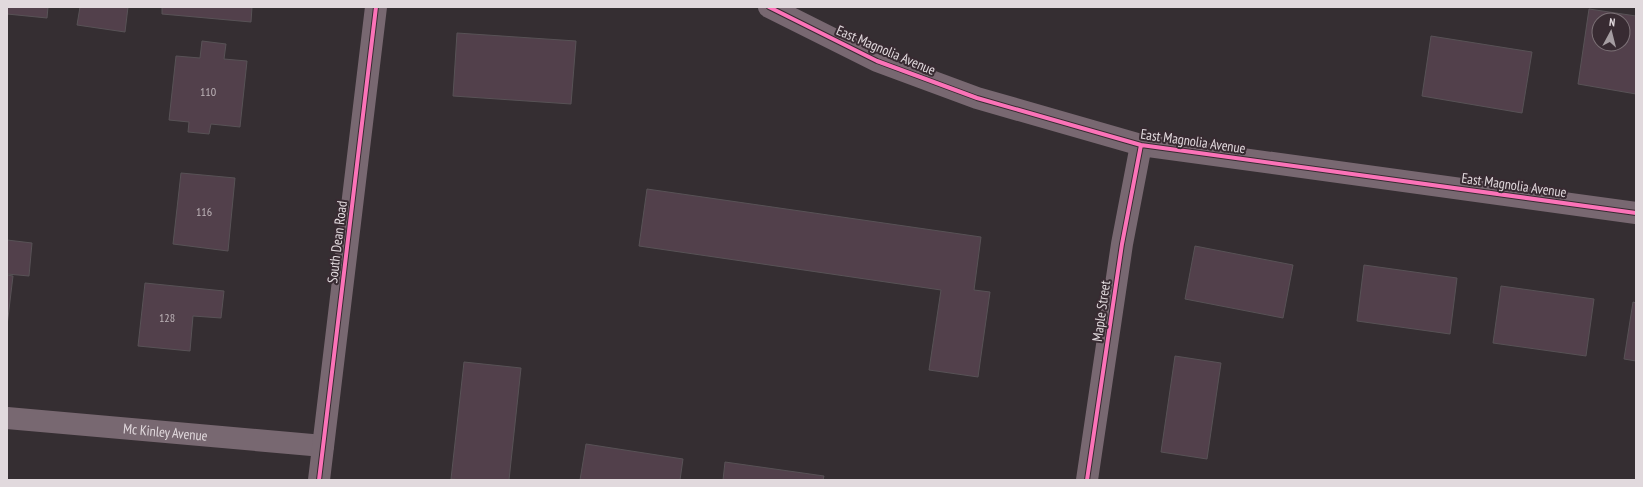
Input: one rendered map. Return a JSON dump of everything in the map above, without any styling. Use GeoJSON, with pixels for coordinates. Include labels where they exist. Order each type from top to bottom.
{"type":"FeatureCollection","features":[{"type":"Feature","properties":{"kind":"street","name":"South Dean Road"},"geometry":{"type":"LineString","coordinates":[[319,480],[376,7]]}},
{"type":"Feature","properties":{"kind":"street","name":"East Magnolia Avenue"},"geometry":{"type":"LineString","coordinates":[[769,7],[877,61],[970,96],[1141,145],[1636,213]]}},
{"type":"Feature","properties":{"kind":"street","name":"Maple Street"},"geometry":{"type":"LineString","coordinates":[[1087,480],[1122,244],[1141,145]]}},
{"type":"Feature","properties":{"kind":"street","name":"Mc Kinley Avenue"},"geometry":{"type":"LineString","coordinates":[[7,418],[323,446]]}},
{"type":"Feature","properties":{"kind":"building"},"geometry":{"type":"Polygon","coordinates":[[[7,7],[48,7],[47,18],[7,14],[7,7]]]}},
{"type":"Feature","properties":{"kind":"building"},"geometry":{"type":"Polygon","coordinates":[[[80,7],[128,7],[125,32],[77,25],[80,7]]]}},
{"type":"Feature","properties":{"kind":"building"},"geometry":{"type":"Polygon","coordinates":[[[162,7],[252,7],[251,22],[162,14],[162,7]]]}},
{"type":"Feature","properties":{"kind":"building"},"geometry":{"type":"Polygon","coordinates":[[[1589,9],[1609,12],[1591,12],[1591,52],[1631,52],[1631,15],[1636,16],[1636,94],[1578,84],[1589,9]]]}},
{"type":"Feature","properties":{"kind":"building"},"geometry":{"type":"Polygon","coordinates":[[[457,33],[576,41],[571,104],[453,96],[457,33]]]}},
{"type":"Feature","properties":{"kind":"building"},"geometry":{"type":"Polygon","coordinates":[[[1431,36],[1532,52],[1522,113],[1422,96],[1431,36]]]}},
{"type":"Feature","properties":{"kind":"building"},"geometry":{"type":"Polygon","coordinates":[[[202,41],[226,44],[224,59],[247,61],[240,127],[211,124],[209,134],[188,132],[189,122],[169,120],[176,56],[200,58],[202,41]]]}},
{"type":"Feature","properties":{"kind":"building"},"geometry":{"type":"Polygon","coordinates":[[[181,173],[235,178],[228,251],[173,244],[181,173]]]}},
{"type":"Feature","properties":{"kind":"building"},"geometry":{"type":"Polygon","coordinates":[[[647,189],[981,237],[974,290],[990,292],[978,377],[929,370],[941,290],[639,246],[647,189]]]}},
{"type":"Feature","properties":{"kind":"building"},"geometry":{"type":"Polygon","coordinates":[[[7,240],[32,243],[29,276],[7,274],[7,240]]]}},
{"type":"Feature","properties":{"kind":"building"},"geometry":{"type":"Polygon","coordinates":[[[1195,246],[1293,265],[1283,318],[1185,299],[1195,246]]]}},
{"type":"Feature","properties":{"kind":"building"},"geometry":{"type":"Polygon","coordinates":[[[1364,265],[1457,278],[1450,334],[1357,321],[1364,265]]]}},
{"type":"Feature","properties":{"kind":"building"},"geometry":{"type":"Polygon","coordinates":[[[7,275],[13,276],[7,326],[7,275]]]}},
{"type":"Feature","properties":{"kind":"building"},"geometry":{"type":"Polygon","coordinates":[[[145,283],[224,291],[221,318],[193,316],[190,351],[138,346],[145,283]]]}},
{"type":"Feature","properties":{"kind":"building"},"geometry":{"type":"Polygon","coordinates":[[[1501,286],[1594,299],[1586,356],[1493,343],[1501,286]]]}},
{"type":"Feature","properties":{"kind":"building"},"geometry":{"type":"Polygon","coordinates":[[[1633,302],[1636,303],[1636,361],[1624,359],[1633,302]]]}},
{"type":"Feature","properties":{"kind":"building"},"geometry":{"type":"Polygon","coordinates":[[[1175,356],[1221,363],[1207,459],[1161,452],[1175,356]]]}},
{"type":"Feature","properties":{"kind":"building"},"geometry":{"type":"Polygon","coordinates":[[[464,362],[521,368],[509,480],[451,479],[464,362]]]}},
{"type":"Feature","properties":{"kind":"building"},"geometry":{"type":"Polygon","coordinates":[[[586,444],[683,459],[680,480],[580,480],[586,444]]]}},
{"type":"Feature","properties":{"kind":"building"},"geometry":{"type":"Polygon","coordinates":[[[725,462],[824,476],[823,480],[723,480],[725,462]]]}},
{"type":"Feature","properties":{"kind":"cycle path"},"geometry":{"type":"LineString","coordinates":[[319,480],[376,7]]}},
{"type":"Feature","properties":{"kind":"cycle path"},"geometry":{"type":"LineString","coordinates":[[769,7],[877,61],[977,98],[1141,145],[1636,213]]}},
{"type":"Feature","properties":{"kind":"cycle path"},"geometry":{"type":"LineString","coordinates":[[1087,480],[1122,244],[1141,145]]}}]}
